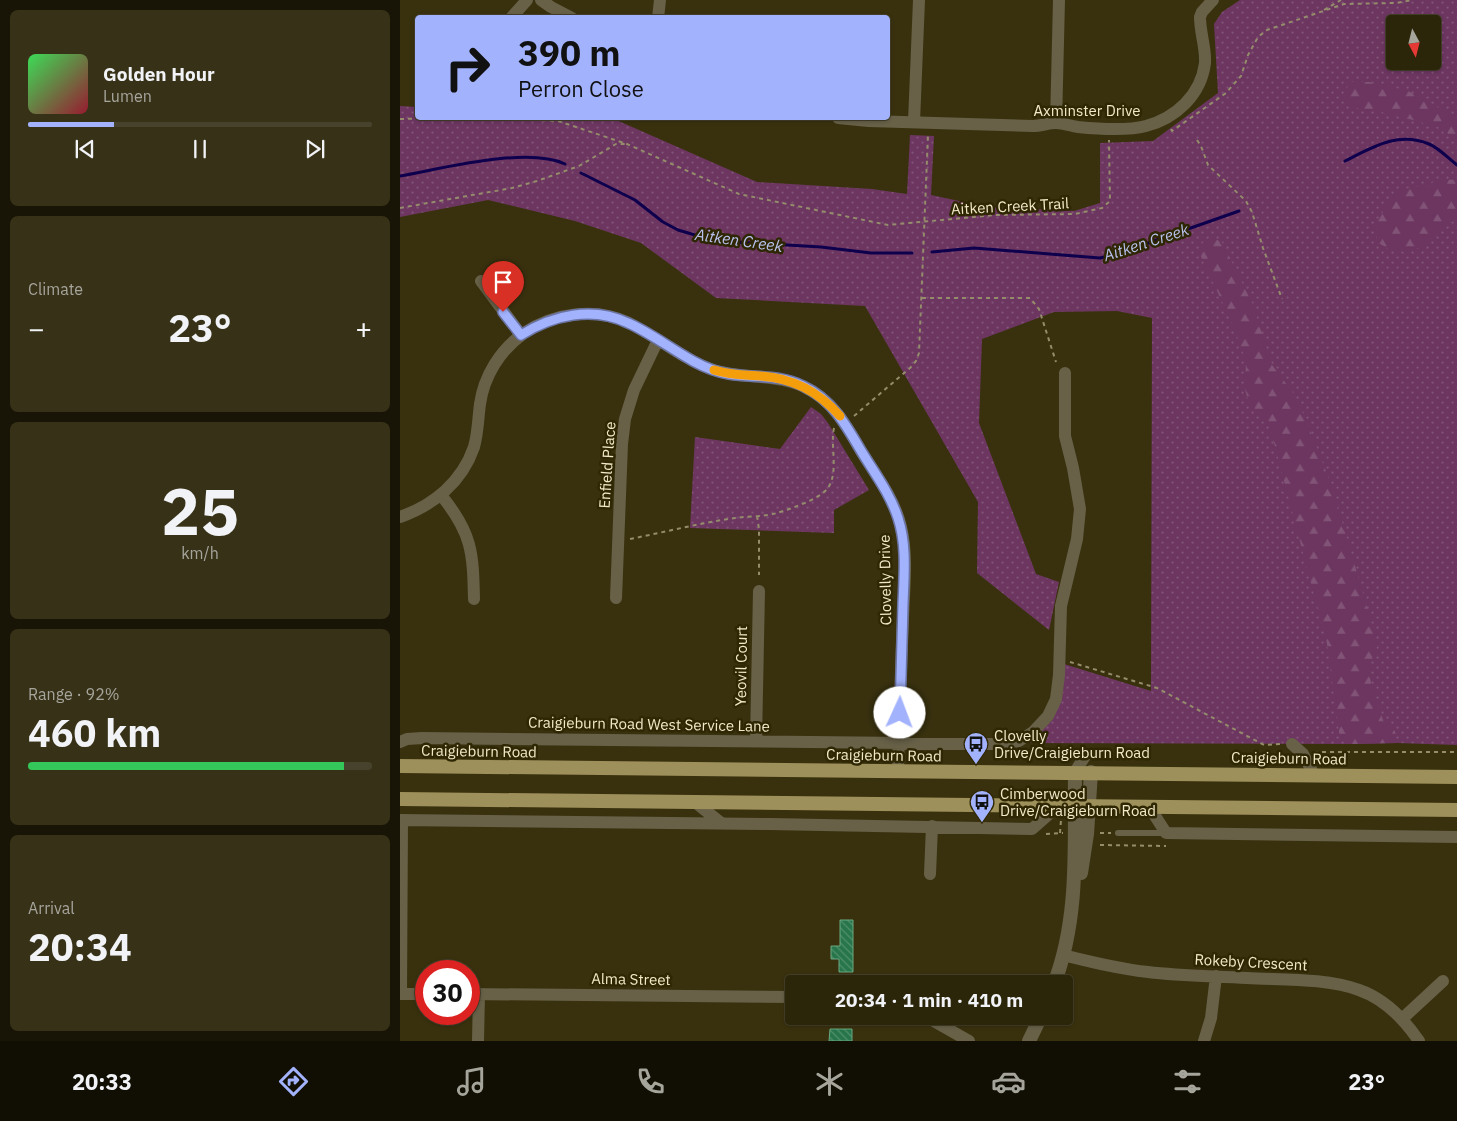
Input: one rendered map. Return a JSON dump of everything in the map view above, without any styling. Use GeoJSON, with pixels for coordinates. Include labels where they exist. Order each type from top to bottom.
{"type":"FeatureCollection","features":[{"type":"Feature","properties":{"kind":"main road","name":"Craigieburn Road"},"geometry":{"type":"LineString","coordinates":[[400,766],[1457,777]]}},
{"type":"Feature","properties":{"kind":"main road"},"geometry":{"type":"LineString","coordinates":[[400,799],[1090,808],[1457,810]]}},
{"type":"Feature","properties":{"kind":"street"},"geometry":{"type":"LineString","coordinates":[[514,15],[527,0]]}},
{"type":"Feature","properties":{"kind":"street"},"geometry":{"type":"LineString","coordinates":[[541,0],[567,15]]}},
{"type":"Feature","properties":{"kind":"street"},"geometry":{"type":"LineString","coordinates":[[658,15],[660,0]]}},
{"type":"Feature","properties":{"kind":"street"},"geometry":{"type":"LineString","coordinates":[[914,122],[918,0]]}},
{"type":"Feature","properties":{"kind":"street"},"geometry":{"type":"LineString","coordinates":[[1056,123],[1059,0]]}},
{"type":"Feature","properties":{"kind":"street","name":"Axminster Drive"},"geometry":{"type":"LineString","coordinates":[[876,120],[1033,126],[1056,123],[1079,127],[1136,128],[1156,123],[1178,111],[1191,98],[1202,76],[1205,52],[1200,17],[1213,0]]}},
{"type":"Feature","properties":{"kind":"street"},"geometry":{"type":"LineString","coordinates":[[481,281],[521,335]]}},
{"type":"Feature","properties":{"kind":"street","name":"Clovelly Drive"},"geometry":{"type":"LineString","coordinates":[[400,517],[420,509],[441,496],[463,469],[474,447],[482,394],[491,369],[500,355],[521,335],[555,318],[589,314],[622,320],[694,362],[717,372],[781,378],[802,386],[823,398],[844,421],[898,516],[903,538],[904,565],[898,771]]}},
{"type":"Feature","properties":{"kind":"street","name":"Enfield Place"},"geometry":{"type":"LineString","coordinates":[[616,598],[622,444],[625,419],[634,390],[658,340]]}},
{"type":"Feature","properties":{"kind":"street","name":"Craigieburn Road West Service Lane"},"geometry":{"type":"LineString","coordinates":[[400,742],[407,739],[422,738],[999,744],[1019,741],[1033,732],[1048,716],[1054,703],[1058,675],[1061,606],[1078,539],[1080,509],[1065,436],[1065,374]]}},
{"type":"Feature","properties":{"kind":"street"},"geometry":{"type":"LineString","coordinates":[[441,496],[458,517],[468,538],[473,563],[474,599]]}},
{"type":"Feature","properties":{"kind":"street","name":"Yeovil Court"},"geometry":{"type":"LineString","coordinates":[[756,741],[759,591]]}},
{"type":"Feature","properties":{"kind":"street"},"geometry":{"type":"LineString","coordinates":[[1292,744],[1303,754],[1314,775]]}},
{"type":"Feature","properties":{"kind":"street"},"geometry":{"type":"LineString","coordinates":[[1074,900],[1075,772]]}},
{"type":"Feature","properties":{"kind":"street"},"geometry":{"type":"LineString","coordinates":[[1057,975],[1080,881],[1090,808],[1091,772]]}},
{"type":"Feature","properties":{"kind":"street"},"geometry":{"type":"LineString","coordinates":[[695,802],[722,824]]}},
{"type":"Feature","properties":{"kind":"street"},"geometry":{"type":"LineString","coordinates":[[415,994],[401,994],[401,820],[932,826],[1032,829],[1057,807]]}},
{"type":"Feature","properties":{"kind":"street"},"geometry":{"type":"LineString","coordinates":[[1150,808],[1166,833],[1457,837]]}},
{"type":"Feature","properties":{"kind":"street"},"geometry":{"type":"LineString","coordinates":[[930,874],[932,826]]}},
{"type":"Feature","properties":{"kind":"street","name":"Rokeby Crescent"},"geometry":{"type":"LineString","coordinates":[[1063,955],[1129,969],[1309,981],[1347,986],[1372,995],[1384,1003],[1402,1019],[1418,1041]]}},
{"type":"Feature","properties":{"kind":"street"},"geometry":{"type":"LineString","coordinates":[[1204,1041],[1211,1018],[1216,976]]}},
{"type":"Feature","properties":{"kind":"street"},"geometry":{"type":"LineString","coordinates":[[1402,1019],[1443,981]]}},
{"type":"Feature","properties":{"kind":"street","name":"Alma Street"},"geometry":{"type":"LineString","coordinates":[[480,994],[785,997]]}},
{"type":"Feature","properties":{"kind":"street"},"geometry":{"type":"LineString","coordinates":[[477,1025],[478,1041]]}},
{"type":"Feature","properties":{"kind":"street"},"geometry":{"type":"LineString","coordinates":[[941,1025],[969,1041]]}},
{"type":"Feature","properties":{"kind":"street"},"geometry":{"type":"LineString","coordinates":[[1029,1041],[1037,1025]]}},
{"type":"Feature","properties":{"kind":"lane"},"geometry":{"type":"LineString","coordinates":[[1118,833],[1166,833]]}},
{"type":"Feature","properties":{"kind":"path"},"geometry":{"type":"LineString","coordinates":[[1320,12],[1341,0]]}},
{"type":"Feature","properties":{"kind":"path"},"geometry":{"type":"LineString","coordinates":[[1169,126],[1172,131],[1226,93],[1241,76],[1248,55],[1258,38],[1267,30],[1344,4],[1396,3],[1414,0]]}},
{"type":"Feature","properties":{"kind":"path"},"geometry":{"type":"LineString","coordinates":[[400,119],[415,119]]}},
{"type":"Feature","properties":{"kind":"path","name":"Aitken Creek Trail"},"geometry":{"type":"LineString","coordinates":[[539,120],[558,121],[627,144],[739,194],[888,225],[995,215],[1075,214],[1102,208],[1110,201],[1109,139]]}},
{"type":"Feature","properties":{"kind":"path"},"geometry":{"type":"LineString","coordinates":[[854,416],[916,362],[919,353],[928,123]]}},
{"type":"Feature","properties":{"kind":"path"},"geometry":{"type":"LineString","coordinates":[[1197,140],[1208,165],[1246,200],[1252,212],[1262,248],[1282,299]]}},
{"type":"Feature","properties":{"kind":"path"},"geometry":{"type":"LineString","coordinates":[[400,208],[512,188],[580,166],[616,144],[627,144]]}},
{"type":"Feature","properties":{"kind":"path"},"geometry":{"type":"LineString","coordinates":[[922,298],[1030,298],[1040,309],[1056,362]]}},
{"type":"Feature","properties":{"kind":"path"},"geometry":{"type":"LineString","coordinates":[[630,540],[734,518],[775,514],[823,494],[829,487],[834,460],[834,427]]}},
{"type":"Feature","properties":{"kind":"path"},"geometry":{"type":"LineString","coordinates":[[757,516],[759,529],[759,575]]}},
{"type":"Feature","properties":{"kind":"path"},"geometry":{"type":"LineString","coordinates":[[1070,662],[1156,688],[1264,745],[1292,744]]}},
{"type":"Feature","properties":{"kind":"path"},"geometry":{"type":"LineString","coordinates":[[1303,754],[1316,752],[1457,752]]}},
{"type":"Feature","properties":{"kind":"path"},"geometry":{"type":"LineString","coordinates":[[1087,834],[1118,833]]}},
{"type":"Feature","properties":{"kind":"green space"},"geometry":{"type":"Polygon","coordinates":[[[1240,0],[1457,0],[1457,745],[1397,743],[1026,743],[1053,719],[1063,691],[1064,664],[1151,691],[1152,318],[1117,311],[1054,312],[982,339],[979,423],[1036,574],[1059,582],[1049,630],[977,573],[978,502],[865,306],[716,298],[641,243],[575,221],[488,200],[400,217],[400,106],[415,107],[415,120],[616,120],[757,182],[872,189],[907,194],[910,135],[934,136],[931,195],[987,207],[1074,211],[1100,203],[1100,143],[1153,141],[1218,93],[1214,24],[1222,12],[1240,0]]]}},
{"type":"Feature","properties":{"kind":"green space"},"geometry":{"type":"Polygon","coordinates":[[[1351,82],[1369,82],[1408,91],[1457,118],[1457,141],[1441,128],[1399,116],[1350,107],[1345,102],[1344,92],[1351,82]]]}},
{"type":"Feature","properties":{"kind":"green space"},"geometry":{"type":"Polygon","coordinates":[[[1437,179],[1457,180],[1457,220],[1442,225],[1427,245],[1410,251],[1392,251],[1377,242],[1376,222],[1397,192],[1412,187],[1427,187],[1437,179]]]}},
{"type":"Feature","properties":{"kind":"green space"},"geometry":{"type":"Polygon","coordinates":[[[1213,238],[1222,242],[1253,305],[1272,365],[1294,394],[1332,487],[1373,628],[1377,649],[1369,665],[1371,684],[1384,723],[1395,731],[1397,743],[1353,744],[1340,739],[1327,644],[1268,420],[1250,407],[1245,389],[1246,361],[1233,325],[1198,250],[1204,241],[1213,238]]]}},
{"type":"Feature","properties":{"kind":"green space"},"geometry":{"type":"Polygon","coordinates":[[[811,407],[821,414],[828,423],[869,490],[834,510],[834,533],[690,528],[695,437],[780,449],[811,407]]]}},
{"type":"Feature","properties":{"kind":"building"},"geometry":{"type":"Polygon","coordinates":[[[840,920],[853,920],[853,972],[839,972],[839,959],[831,959],[831,946],[840,946],[840,920]]]}},
{"type":"Feature","properties":{"kind":"building"},"geometry":{"type":"Polygon","coordinates":[[[830,1029],[852,1029],[852,1041],[829,1041],[830,1029]]]}},
{"type":"Feature","properties":{"kind":"waterway","name":"Aitken Creek"},"geometry":{"type":"LineString","coordinates":[[1345,161],[1386,142],[1407,139],[1418,140],[1433,146],[1457,165]]}},
{"type":"Feature","properties":{"kind":"waterway","name":"Aitken Creek"},"geometry":{"type":"LineString","coordinates":[[400,176],[460,164],[507,158],[529,157],[549,159],[565,164]]}},
{"type":"Feature","properties":{"kind":"waterway","name":"Aitken Creek"},"geometry":{"type":"LineString","coordinates":[[581,173],[635,200],[663,222],[678,230],[695,235],[736,242],[821,247],[871,253],[912,253]]}},
{"type":"Feature","properties":{"kind":"waterway","name":"Aitken Creek"},"geometry":{"type":"LineString","coordinates":[[932,252],[974,248],[1100,258],[1117,254],[1239,211]]}},
{"type":"Feature","properties":{"kind":"slow traffic"},"geometry":{"type":"LineString","coordinates":[[714,370],[729,374],[781,378],[791,381],[823,398],[840,416]]}},
{"type":"Feature","properties":{"kind":"place","name":"Clovelly Drive/Craigieburn Road"},"geometry":{"type":"Point","coordinates":[976,765]}},
{"type":"Feature","properties":{"kind":"place","name":"Cimberwood Drive/Craigieburn Road"},"geometry":{"type":"Point","coordinates":[982,823]}},
{"type":"Feature","properties":{"kind":"route"},"geometry":{"type":"LineString","coordinates":[[503,312],[521,335],[555,318],[577,314],[613,317],[637,328],[694,362],[717,372],[781,378],[791,381],[823,398],[840,415],[892,504],[901,526],[904,565],[900,713]]}}]}
